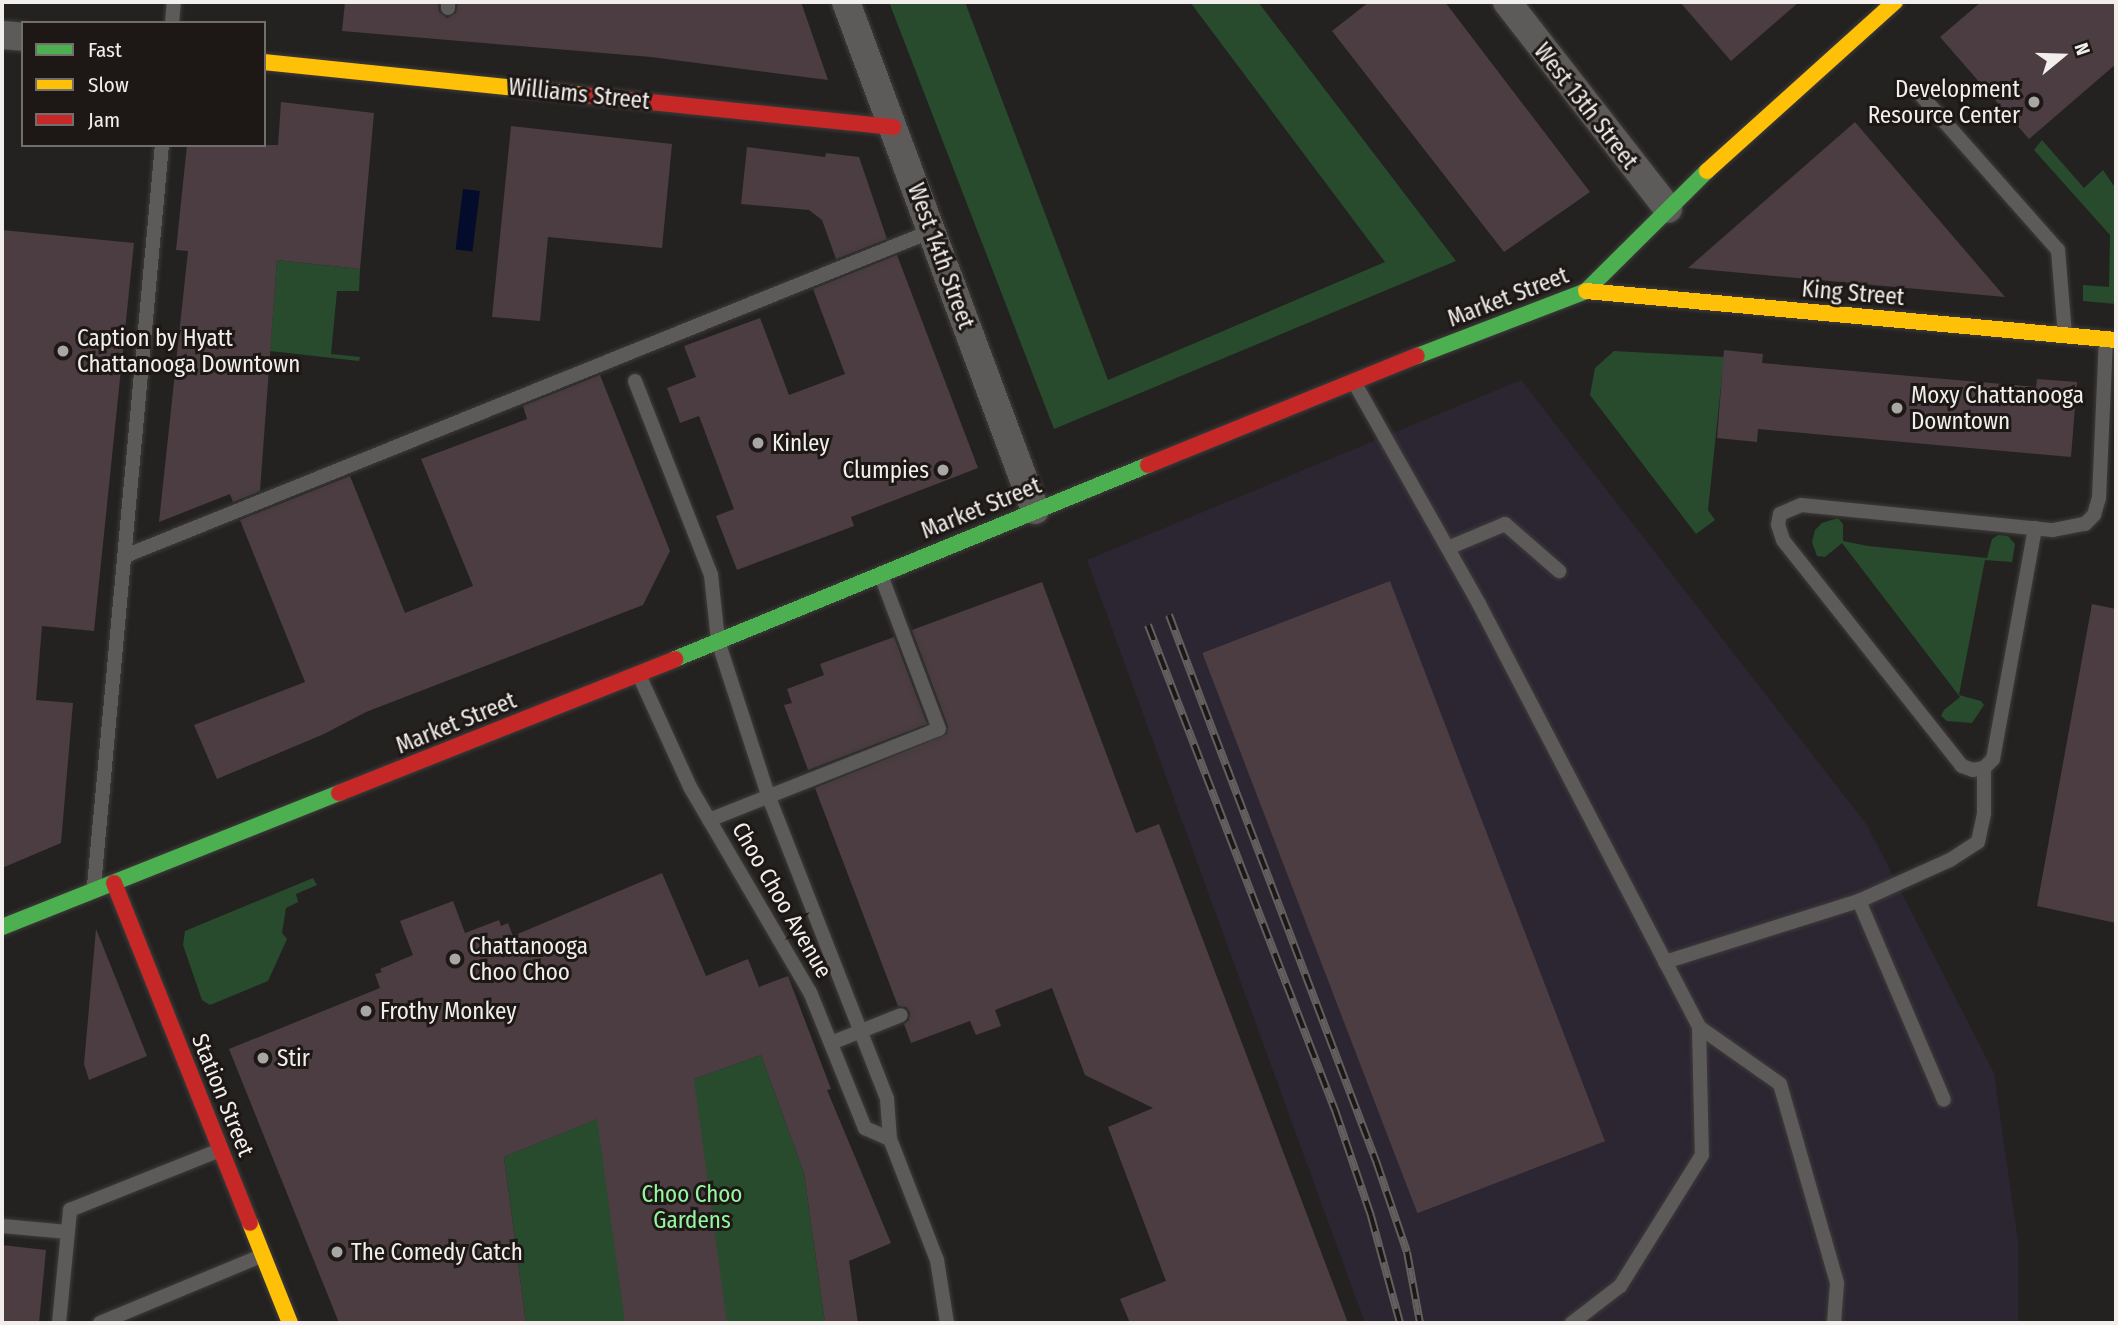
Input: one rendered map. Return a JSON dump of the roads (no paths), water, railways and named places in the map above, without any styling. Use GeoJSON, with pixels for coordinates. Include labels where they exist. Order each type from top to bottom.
{"type":"FeatureCollection","features":[{"type":"Feature","properties":{"kind":"main road","name":"Market Street"},"geometry":{"type":"LineString","coordinates":[[2,928],[639,674],[1353,381],[1586,290],[1668,209],[1895,2]]}},
{"type":"Feature","properties":{"kind":"main road","name":"Williams Street"},"geometry":{"type":"LineString","coordinates":[[266,62],[893,127]]}},
{"type":"Feature","properties":{"kind":"main road","name":"King Street"},"geometry":{"type":"LineString","coordinates":[[1586,290],[2111,339]]}},
{"type":"Feature","properties":{"kind":"main road","name":"Station Street"},"geometry":{"type":"LineString","coordinates":[[114,883],[290,1323]]}},
{"type":"Feature","properties":{"kind":"street","name":"West 14th Street"},"geometry":{"type":"LineString","coordinates":[[846,2],[1035,510]]}},
{"type":"Feature","properties":{"kind":"street","name":"West 13th Street"},"geometry":{"type":"LineString","coordinates":[[1507,2],[1668,209]]}},
{"type":"Feature","properties":{"kind":"street"},"geometry":{"type":"LineString","coordinates":[[2,35],[21,37]]}},
{"type":"Feature","properties":{"kind":"lane"},"geometry":{"type":"LineString","coordinates":[[172,21],[174,2]]}},
{"type":"Feature","properties":{"kind":"lane"},"geometry":{"type":"LineString","coordinates":[[1920,94],[2058,250],[2065,335]]}},
{"type":"Feature","properties":{"kind":"lane"},"geometry":{"type":"LineString","coordinates":[[93,891],[162,147]]}},
{"type":"Feature","properties":{"kind":"lane"},"geometry":{"type":"LineString","coordinates":[[125,556],[932,231]]}},
{"type":"Feature","properties":{"kind":"lane"},"geometry":{"type":"LineString","coordinates":[[2035,528],[1993,759],[1984,768],[1973,770],[1962,766],[1783,540],[1779,525],[1780,514],[1789,507],[1801,505],[2035,528],[2072,528],[2085,524],[2094,515],[2099,498],[2111,339]]}},
{"type":"Feature","properties":{"kind":"lane","name":"Choo Choo Avenue"},"geometry":{"type":"LineString","coordinates":[[635,381],[710,575],[719,641],[768,795],[887,1099],[890,1139],[937,1260],[947,1323]]}},
{"type":"Feature","properties":{"kind":"lane"},"geometry":{"type":"LineString","coordinates":[[1353,381],[1448,548],[1699,1027],[1702,1155],[1620,1286],[1572,1323]]}},
{"type":"Feature","properties":{"kind":"lane"},"geometry":{"type":"LineString","coordinates":[[1448,548],[1505,524],[1559,572]]}},
{"type":"Feature","properties":{"kind":"lane"},"geometry":{"type":"LineString","coordinates":[[709,820],[939,729],[881,574]]}},
{"type":"Feature","properties":{"kind":"lane","name":"Choo Choo Avenue"},"geometry":{"type":"LineString","coordinates":[[639,674],[690,787],[800,971],[865,1128],[890,1139]]}},
{"type":"Feature","properties":{"kind":"lane"},"geometry":{"type":"LineString","coordinates":[[1665,961],[1859,901],[1950,860],[1978,842],[1984,813],[1984,768]]}},
{"type":"Feature","properties":{"kind":"lane"},"geometry":{"type":"LineString","coordinates":[[1859,901],[1944,1100]]}},
{"type":"Feature","properties":{"kind":"lane"},"geometry":{"type":"LineString","coordinates":[[831,1043],[901,1015]]}},
{"type":"Feature","properties":{"kind":"lane"},"geometry":{"type":"LineString","coordinates":[[1699,1027],[1780,1084],[1837,1283],[1834,1323]]}},
{"type":"Feature","properties":{"kind":"lane"},"geometry":{"type":"LineString","coordinates":[[60,1323],[70,1210],[221,1149]]}},
{"type":"Feature","properties":{"kind":"lane"},"geometry":{"type":"LineString","coordinates":[[2,1226],[68,1232]]}},
{"type":"Feature","properties":{"kind":"lane"},"geometry":{"type":"LineString","coordinates":[[100,1323],[263,1255]]}},
{"type":"Feature","properties":{"kind":"water"},"geometry":{"type":"Polygon","coordinates":[[[463,189],[480,191],[472,252],[456,250],[463,189]]]}},
{"type":"Feature","properties":{"kind":"railway"},"geometry":{"type":"LineString","coordinates":[[1169,615],[1376,1161],[1407,1252],[1420,1323]]}},
{"type":"Feature","properties":{"kind":"railway"},"geometry":{"type":"LineString","coordinates":[[1148,625],[1335,1110],[1371,1216],[1400,1323]]}},
{"type":"Feature","properties":{"kind":"place","name":"Development Resource Center"},"geometry":{"type":"Point","coordinates":[2034,102]}},
{"type":"Feature","properties":{"kind":"place","name":"Caption by Hyatt Chattanooga Downtown"},"geometry":{"type":"Point","coordinates":[63,351]}},
{"type":"Feature","properties":{"kind":"place","name":"Moxy Chattanooga Downtown"},"geometry":{"type":"Point","coordinates":[1897,408]}},
{"type":"Feature","properties":{"kind":"place","name":"Kinley"},"geometry":{"type":"Point","coordinates":[758,443]}},
{"type":"Feature","properties":{"kind":"place","name":"Clumpies"},"geometry":{"type":"Point","coordinates":[943,470]}},
{"type":"Feature","properties":{"kind":"place","name":"Chattanooga Choo Choo"},"geometry":{"type":"Point","coordinates":[455,959]}},
{"type":"Feature","properties":{"kind":"place","name":"Frothy Monkey"},"geometry":{"type":"Point","coordinates":[366,1011]}},
{"type":"Feature","properties":{"kind":"place","name":"Stir"},"geometry":{"type":"Point","coordinates":[263,1058]}},
{"type":"Feature","properties":{"kind":"place","name":"The Comedy Catch"},"geometry":{"type":"Point","coordinates":[337,1252]}},
{"type":"Feature","properties":{"kind":"park label","name":"Choo Choo Gardens"},"geometry":{"type":"Point","coordinates":[692,1207]}}]}
